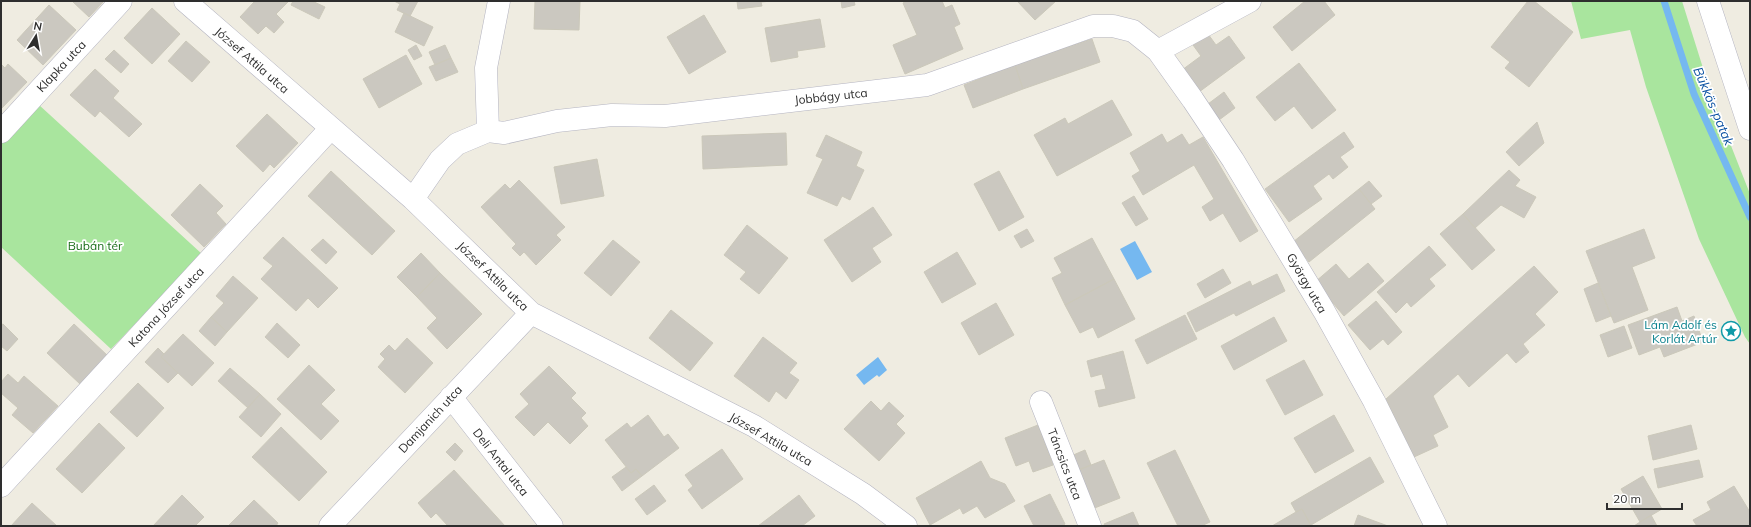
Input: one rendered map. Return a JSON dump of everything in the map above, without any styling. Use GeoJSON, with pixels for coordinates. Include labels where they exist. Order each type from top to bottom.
{"type":"FeatureCollection","features":[{"type":"Feature","properties":{"kind":"street","name":"Klapka utca"},"geometry":{"type":"LineString","coordinates":[[1,132],[121,1]]}},
{"type":"Feature","properties":{"kind":"street","name":"József Attila utca"},"geometry":{"type":"LineString","coordinates":[[186,1],[209,9],[331,128],[413,199],[531,312],[754,426],[863,494],[906,526]]}},
{"type":"Feature","properties":{"kind":"street"},"geometry":{"type":"LineString","coordinates":[[413,199],[440,160],[457,144],[488,130],[486,68],[499,1]]}},
{"type":"Feature","properties":{"kind":"street"},"geometry":{"type":"LineString","coordinates":[[1158,51],[1250,1]]}},
{"type":"Feature","properties":{"kind":"street"},"geometry":{"type":"LineString","coordinates":[[1708,1],[1750,130]]}},
{"type":"Feature","properties":{"kind":"street","name":"Jobbágy utca"},"geometry":{"type":"LineString","coordinates":[[488,130],[504,133],[557,122],[604,116],[665,116],[927,85],[1093,26],[1113,26],[1133,31],[1158,51]]}},
{"type":"Feature","properties":{"kind":"street","name":"György utca"},"geometry":{"type":"LineString","coordinates":[[1158,51],[1233,160],[1320,305],[1374,401],[1436,526]]}},
{"type":"Feature","properties":{"kind":"street","name":"Katona József utca"},"geometry":{"type":"LineString","coordinates":[[1,486],[331,128]]}},
{"type":"Feature","properties":{"kind":"street","name":"Damjanich utca"},"geometry":{"type":"LineString","coordinates":[[330,526],[531,312]]}},
{"type":"Feature","properties":{"kind":"street","name":"Deli Antal utca"},"geometry":{"type":"LineString","coordinates":[[451,397],[552,526]]}},
{"type":"Feature","properties":{"kind":"street","name":"Táncsics utca"},"geometry":{"type":"LineString","coordinates":[[1041,402],[1090,526]]}},
{"type":"Feature","properties":{"kind":"green space"},"geometry":{"type":"Polygon","coordinates":[[[1571,1],[1682,1],[1713,100],[1750,194],[1750,344],[1745,337],[1699,239],[1646,87],[1630,30],[1581,39],[1571,1]]]}},
{"type":"Feature","properties":{"kind":"green space","name":"Bubán tér"},"geometry":{"type":"Polygon","coordinates":[[[38,104],[202,254],[111,349],[1,247],[1,143],[38,104]]]}},
{"type":"Feature","properties":{"kind":"water"},"geometry":{"type":"Polygon","coordinates":[[[1135,241],[1152,272],[1137,280],[1120,249],[1135,241]]]}},
{"type":"Feature","properties":{"kind":"water"},"geometry":{"type":"Polygon","coordinates":[[[878,357],[887,370],[879,377],[877,375],[864,385],[856,375],[878,357]]]}},
{"type":"Feature","properties":{"kind":"building"},"geometry":{"type":"Polygon","coordinates":[[[72,1],[104,1],[89,17],[72,1]]]}},
{"type":"Feature","properties":{"kind":"building"},"geometry":{"type":"Polygon","coordinates":[[[255,1],[288,2],[276,14],[284,22],[274,33],[266,26],[258,34],[240,17],[255,1]]]}},
{"type":"Feature","properties":{"kind":"building"},"geometry":{"type":"Polygon","coordinates":[[[293,1],[312,1],[325,7],[319,19],[291,5],[293,1]]]}},
{"type":"Feature","properties":{"kind":"building"},"geometry":{"type":"Polygon","coordinates":[[[394,1],[418,1],[410,16],[397,10],[400,4],[394,1]]]}},
{"type":"Feature","properties":{"kind":"building"},"geometry":{"type":"Polygon","coordinates":[[[535,1],[580,1],[579,30],[534,29],[535,1]]]}},
{"type":"Feature","properties":{"kind":"building"},"geometry":{"type":"Polygon","coordinates":[[[737,1],[772,1],[761,2],[762,6],[738,9],[737,1]]]}},
{"type":"Feature","properties":{"kind":"building"},"geometry":{"type":"Polygon","coordinates":[[[841,1],[854,1],[855,5],[842,8],[841,1]]]}},
{"type":"Feature","properties":{"kind":"building"},"geometry":{"type":"Polygon","coordinates":[[[907,1],[942,1],[945,8],[952,5],[960,24],[954,27],[963,49],[905,74],[893,45],[917,35],[903,3],[907,1]]]}},
{"type":"Feature","properties":{"kind":"building"},"geometry":{"type":"Polygon","coordinates":[[[1017,1],[1056,1],[1035,20],[1017,1]]]}},
{"type":"Feature","properties":{"kind":"building"},"geometry":{"type":"Polygon","coordinates":[[[1305,1],[1324,1],[1335,15],[1292,51],[1273,27],[1305,1]]]}},
{"type":"Feature","properties":{"kind":"building"},"geometry":{"type":"Polygon","coordinates":[[[1528,1],[1534,1],[1573,32],[1529,87],[1505,68],[1510,62],[1491,47],[1528,1]]]}},
{"type":"Feature","properties":{"kind":"building"},"geometry":{"type":"Polygon","coordinates":[[[49,5],[76,30],[43,65],[17,40],[49,5]]]}},
{"type":"Feature","properties":{"kind":"building"},"geometry":{"type":"Polygon","coordinates":[[[152,8],[180,34],[152,64],[124,38],[152,8]]]}},
{"type":"Feature","properties":{"kind":"building"},"geometry":{"type":"Polygon","coordinates":[[[404,13],[433,27],[424,46],[395,32],[404,13]]]}},
{"type":"Feature","properties":{"kind":"building"},"geometry":{"type":"Polygon","coordinates":[[[704,15],[726,52],[689,74],[667,37],[704,15]]]}},
{"type":"Feature","properties":{"kind":"building"},"geometry":{"type":"Polygon","coordinates":[[[820,19],[825,47],[797,51],[798,57],[771,62],[765,28],[820,19]]]}},
{"type":"Feature","properties":{"kind":"building"},"geometry":{"type":"Polygon","coordinates":[[[1208,34],[1216,45],[1229,36],[1245,58],[1199,92],[1182,70],[1201,56],[1193,45],[1208,34]]]}},
{"type":"Feature","properties":{"kind":"building"},"geometry":{"type":"Polygon","coordinates":[[[1092,39],[1100,62],[1023,89],[1015,65],[1092,39]]]}},
{"type":"Feature","properties":{"kind":"building"},"geometry":{"type":"Polygon","coordinates":[[[186,41],[210,62],[192,82],[168,61],[186,41]]]}},
{"type":"Feature","properties":{"kind":"building"},"geometry":{"type":"Polygon","coordinates":[[[416,45],[422,56],[414,60],[408,50],[416,45]]]}},
{"type":"Feature","properties":{"kind":"building"},"geometry":{"type":"Polygon","coordinates":[[[445,45],[451,58],[435,65],[429,52],[445,45]]]}},
{"type":"Feature","properties":{"kind":"building"},"geometry":{"type":"Polygon","coordinates":[[[114,50],[129,64],[121,73],[105,59],[114,50]]]}},
{"type":"Feature","properties":{"kind":"building"},"geometry":{"type":"Polygon","coordinates":[[[406,55],[422,84],[379,108],[363,79],[406,55]]]}},
{"type":"Feature","properties":{"kind":"building"},"geometry":{"type":"Polygon","coordinates":[[[451,58],[458,72],[436,81],[429,67],[451,58]]]}},
{"type":"Feature","properties":{"kind":"building"},"geometry":{"type":"Polygon","coordinates":[[[1299,63],[1336,110],[1312,129],[1294,106],[1275,121],[1256,97],[1299,63]]]}},
{"type":"Feature","properties":{"kind":"building"},"geometry":{"type":"Polygon","coordinates":[[[1,64],[5,68],[8,64],[27,82],[1,109],[1,64]]]}},
{"type":"Feature","properties":{"kind":"building"},"geometry":{"type":"Polygon","coordinates":[[[1015,65],[1023,89],[973,108],[964,85],[1015,65]]]}},
{"type":"Feature","properties":{"kind":"building"},"geometry":{"type":"Polygon","coordinates":[[[95,69],[119,91],[113,98],[142,124],[129,137],[100,111],[95,117],[70,95],[95,69]]]}},
{"type":"Feature","properties":{"kind":"building"},"geometry":{"type":"Polygon","coordinates":[[[1224,92],[1235,108],[1219,120],[1208,104],[1224,92]]]}},
{"type":"Feature","properties":{"kind":"building"},"geometry":{"type":"Polygon","coordinates":[[[1112,100],[1132,135],[1057,176],[1034,135],[1065,118],[1068,124],[1112,100]]]}},
{"type":"Feature","properties":{"kind":"building"},"geometry":{"type":"Polygon","coordinates":[[[267,114],[298,143],[274,168],[270,164],[263,172],[236,146],[267,114]]]}},
{"type":"Feature","properties":{"kind":"building"},"geometry":{"type":"Polygon","coordinates":[[[1537,122],[1544,143],[1519,166],[1506,152],[1537,122]]]}},
{"type":"Feature","properties":{"kind":"building"},"geometry":{"type":"Polygon","coordinates":[[[1344,132],[1354,147],[1340,157],[1348,167],[1333,179],[1329,174],[1313,186],[1322,199],[1289,222],[1265,189],[1344,132]]]}},
{"type":"Feature","properties":{"kind":"building"},"geometry":{"type":"Polygon","coordinates":[[[786,133],[787,165],[703,169],[702,136],[786,133]]]}},
{"type":"Feature","properties":{"kind":"building"},"geometry":{"type":"Polygon","coordinates":[[[1162,134],[1167,143],[1182,134],[1189,145],[1203,137],[1258,231],[1240,242],[1223,213],[1210,221],[1202,207],[1214,199],[1194,165],[1143,195],[1132,176],[1140,171],[1130,153],[1162,134]]]}},
{"type":"Feature","properties":{"kind":"building"},"geometry":{"type":"Polygon","coordinates":[[[826,135],[862,152],[856,166],[864,170],[850,200],[842,196],[837,206],[807,193],[823,159],[816,156],[826,135]]]}},
{"type":"Feature","properties":{"kind":"building"},"geometry":{"type":"Polygon","coordinates":[[[597,159],[604,196],[561,204],[554,167],[597,159]]]}},
{"type":"Feature","properties":{"kind":"building"},"geometry":{"type":"Polygon","coordinates":[[[1509,170],[1520,180],[1515,186],[1536,197],[1524,218],[1501,205],[1475,228],[1463,214],[1509,170]]]}},
{"type":"Feature","properties":{"kind":"building"},"geometry":{"type":"Polygon","coordinates":[[[331,171],[395,231],[372,255],[308,196],[331,171]]]}},
{"type":"Feature","properties":{"kind":"building"},"geometry":{"type":"Polygon","coordinates":[[[999,171],[1024,217],[999,231],[974,184],[999,171]]]}},
{"type":"Feature","properties":{"kind":"building"},"geometry":{"type":"Polygon","coordinates":[[[519,180],[565,227],[556,235],[561,240],[536,265],[524,252],[520,256],[512,248],[516,244],[481,207],[505,184],[510,189],[519,180]]]}},
{"type":"Feature","properties":{"kind":"building"},"geometry":{"type":"Polygon","coordinates":[[[1369,181],[1382,196],[1371,204],[1359,189],[1369,181]]]}},
{"type":"Feature","properties":{"kind":"building"},"geometry":{"type":"Polygon","coordinates":[[[200,184],[223,206],[216,213],[226,224],[204,247],[171,215],[200,184]]]}},
{"type":"Feature","properties":{"kind":"building"},"geometry":{"type":"Polygon","coordinates":[[[1359,189],[1375,209],[1309,262],[1293,242],[1359,189]]]}},
{"type":"Feature","properties":{"kind":"building"},"geometry":{"type":"Polygon","coordinates":[[[1134,196],[1148,219],[1136,226],[1122,203],[1134,196]]]}},
{"type":"Feature","properties":{"kind":"building"},"geometry":{"type":"Polygon","coordinates":[[[873,207],[892,235],[872,248],[881,262],[852,282],[824,240],[873,207]]]}},
{"type":"Feature","properties":{"kind":"building"},"geometry":{"type":"Polygon","coordinates":[[[1463,214],[1495,250],[1472,270],[1440,234],[1463,214]]]}},
{"type":"Feature","properties":{"kind":"building"},"geometry":{"type":"Polygon","coordinates":[[[747,225],[788,258],[759,294],[740,279],[746,272],[724,255],[747,225]]]}},
{"type":"Feature","properties":{"kind":"building"},"geometry":{"type":"Polygon","coordinates":[[[1027,229],[1034,241],[1021,248],[1014,236],[1027,229]]]}},
{"type":"Feature","properties":{"kind":"building"},"geometry":{"type":"Polygon","coordinates":[[[1644,229],[1655,258],[1632,267],[1648,310],[1614,323],[1586,251],[1644,229]]]}},
{"type":"Feature","properties":{"kind":"building"},"geometry":{"type":"Polygon","coordinates":[[[283,237],[338,288],[318,308],[308,298],[296,311],[261,279],[273,266],[263,258],[283,237]]]}},
{"type":"Feature","properties":{"kind":"building"},"geometry":{"type":"Polygon","coordinates":[[[1092,238],[1114,279],[1065,305],[1052,278],[1062,273],[1054,258],[1092,238]]]}},
{"type":"Feature","properties":{"kind":"building"},"geometry":{"type":"Polygon","coordinates":[[[323,239],[337,252],[326,264],[311,250],[323,239]]]}},
{"type":"Feature","properties":{"kind":"building"},"geometry":{"type":"Polygon","coordinates":[[[613,240],[640,262],[611,296],[584,273],[613,240]]]}},
{"type":"Feature","properties":{"kind":"building"},"geometry":{"type":"Polygon","coordinates":[[[1429,246],[1446,265],[1429,279],[1435,286],[1411,307],[1407,302],[1396,313],[1377,292],[1429,246]]]}},
{"type":"Feature","properties":{"kind":"building"},"geometry":{"type":"Polygon","coordinates":[[[957,252],[976,284],[942,303],[924,272],[957,252]]]}},
{"type":"Feature","properties":{"kind":"building"},"geometry":{"type":"Polygon","coordinates":[[[421,253],[440,273],[417,297],[397,277],[421,253]]]}},
{"type":"Feature","properties":{"kind":"building"},"geometry":{"type":"Polygon","coordinates":[[[1368,263],[1384,281],[1344,316],[1315,282],[1336,264],[1349,279],[1368,263]]]}},
{"type":"Feature","properties":{"kind":"building"},"geometry":{"type":"Polygon","coordinates":[[[1534,266],[1558,292],[1535,314],[1545,325],[1523,344],[1529,352],[1516,363],[1507,353],[1469,387],[1458,374],[1433,396],[1448,427],[1433,435],[1438,446],[1414,457],[1386,399],[1534,266]]]}},
{"type":"Feature","properties":{"kind":"building"},"geometry":{"type":"Polygon","coordinates":[[[1223,269],[1231,283],[1205,298],[1197,284],[1223,269]]]}},
{"type":"Feature","properties":{"kind":"building"},"geometry":{"type":"Polygon","coordinates":[[[440,273],[482,314],[447,349],[427,328],[437,318],[417,297],[440,273]]]}},
{"type":"Feature","properties":{"kind":"building"},"geometry":{"type":"Polygon","coordinates":[[[1277,274],[1285,291],[1236,316],[1234,313],[1196,332],[1187,313],[1250,281],[1252,286],[1277,274]]]}},
{"type":"Feature","properties":{"kind":"building"},"geometry":{"type":"Polygon","coordinates":[[[233,276],[258,298],[227,332],[211,317],[224,303],[216,296],[233,276]]]}},
{"type":"Feature","properties":{"kind":"building"},"geometry":{"type":"Polygon","coordinates":[[[1114,279],[1135,319],[1098,338],[1093,327],[1080,333],[1065,305],[1114,279]]]}},
{"type":"Feature","properties":{"kind":"building"},"geometry":{"type":"Polygon","coordinates":[[[1598,283],[1611,316],[1596,322],[1584,289],[1598,283]]]}},
{"type":"Feature","properties":{"kind":"building"},"geometry":{"type":"Polygon","coordinates":[[[1376,301],[1402,332],[1388,345],[1383,339],[1370,350],[1348,325],[1376,301]]]}},
{"type":"Feature","properties":{"kind":"building"},"geometry":{"type":"Polygon","coordinates":[[[996,303],[1014,335],[979,355],[961,323],[996,303]]]}},
{"type":"Feature","properties":{"kind":"building"},"geometry":{"type":"Polygon","coordinates":[[[1677,307],[1682,321],[1694,316],[1703,342],[1664,357],[1660,347],[1639,355],[1628,325],[1677,307]]]}},
{"type":"Feature","properties":{"kind":"building"},"geometry":{"type":"Polygon","coordinates":[[[671,310],[713,343],[690,371],[649,338],[671,310]]]}},
{"type":"Feature","properties":{"kind":"building"},"geometry":{"type":"Polygon","coordinates":[[[1185,315],[1197,339],[1147,364],[1135,340],[1185,315]]]}},
{"type":"Feature","properties":{"kind":"building"},"geometry":{"type":"Polygon","coordinates":[[[211,317],[227,332],[215,346],[199,331],[211,317]]]}},
{"type":"Feature","properties":{"kind":"building"},"geometry":{"type":"Polygon","coordinates":[[[1274,317],[1287,341],[1234,370],[1221,346],[1274,317]]]}},
{"type":"Feature","properties":{"kind":"building"},"geometry":{"type":"Polygon","coordinates":[[[277,323],[300,345],[288,358],[265,337],[277,323]]]}},
{"type":"Feature","properties":{"kind":"building"},"geometry":{"type":"Polygon","coordinates":[[[3,324],[18,339],[7,351],[1,346],[1,325],[3,324]]]}},
{"type":"Feature","properties":{"kind":"building"},"geometry":{"type":"Polygon","coordinates":[[[74,324],[108,356],[80,384],[47,353],[74,324]]]}},
{"type":"Feature","properties":{"kind":"building"},"geometry":{"type":"Polygon","coordinates":[[[1624,326],[1632,348],[1608,357],[1600,335],[1624,326]]]}},
{"type":"Feature","properties":{"kind":"building"},"geometry":{"type":"Polygon","coordinates":[[[183,334],[214,363],[192,386],[161,357],[183,334]]]}},
{"type":"Feature","properties":{"kind":"building"},"geometry":{"type":"Polygon","coordinates":[[[763,337],[797,363],[789,373],[799,380],[786,399],[776,391],[769,402],[734,376],[763,337]]]}},
{"type":"Feature","properties":{"kind":"building"},"geometry":{"type":"Polygon","coordinates":[[[407,338],[433,363],[405,393],[378,367],[385,359],[380,354],[389,345],[395,351],[407,338]]]}},
{"type":"Feature","properties":{"kind":"building"},"geometry":{"type":"Polygon","coordinates":[[[158,348],[164,354],[161,357],[178,373],[168,383],[145,362],[158,348]]]}},
{"type":"Feature","properties":{"kind":"building"},"geometry":{"type":"Polygon","coordinates":[[[1123,351],[1135,398],[1099,407],[1095,391],[1106,389],[1102,374],[1091,377],[1087,361],[1123,351]]]}},
{"type":"Feature","properties":{"kind":"building"},"geometry":{"type":"Polygon","coordinates":[[[1304,360],[1323,395],[1285,415],[1266,380],[1304,360]]]}},
{"type":"Feature","properties":{"kind":"building"},"geometry":{"type":"Polygon","coordinates":[[[309,365],[335,390],[321,404],[339,421],[321,440],[277,399],[309,365]]]}},
{"type":"Feature","properties":{"kind":"building"},"geometry":{"type":"Polygon","coordinates":[[[549,366],[576,393],[571,398],[586,413],[581,418],[588,426],[570,444],[548,422],[534,436],[515,417],[529,404],[520,394],[549,366]]]}},
{"type":"Feature","properties":{"kind":"building"},"geometry":{"type":"Polygon","coordinates":[[[230,368],[260,394],[248,408],[218,381],[230,368]]]}},
{"type":"Feature","properties":{"kind":"building"},"geometry":{"type":"Polygon","coordinates":[[[8,374],[18,383],[24,376],[58,406],[33,433],[12,415],[18,408],[1,393],[1,382],[8,374]]]}},
{"type":"Feature","properties":{"kind":"building"},"geometry":{"type":"Polygon","coordinates":[[[138,383],[164,408],[137,437],[110,412],[138,383]]]}},
{"type":"Feature","properties":{"kind":"building"},"geometry":{"type":"Polygon","coordinates":[[[260,394],[281,414],[261,437],[239,417],[260,394]]]}},
{"type":"Feature","properties":{"kind":"building"},"geometry":{"type":"Polygon","coordinates":[[[871,401],[881,411],[889,402],[904,416],[896,424],[905,433],[879,461],[844,429],[871,401]]]}},
{"type":"Feature","properties":{"kind":"building"},"geometry":{"type":"Polygon","coordinates":[[[648,415],[664,437],[668,434],[679,448],[642,476],[636,469],[631,473],[605,440],[627,423],[631,428],[648,415]]]}},
{"type":"Feature","properties":{"kind":"building"},"geometry":{"type":"Polygon","coordinates":[[[1334,415],[1354,451],[1315,473],[1294,438],[1334,415]]]}},
{"type":"Feature","properties":{"kind":"building"},"geometry":{"type":"Polygon","coordinates":[[[99,423],[125,448],[82,493],[56,469],[99,423]]]}},
{"type":"Feature","properties":{"kind":"building"},"geometry":{"type":"Polygon","coordinates":[[[1038,425],[1053,465],[1033,472],[1029,461],[1016,466],[1005,438],[1038,425]]]}},
{"type":"Feature","properties":{"kind":"building"},"geometry":{"type":"Polygon","coordinates":[[[1691,425],[1697,449],[1653,460],[1648,436],[1691,425]]]}},
{"type":"Feature","properties":{"kind":"building"},"geometry":{"type":"Polygon","coordinates":[[[281,427],[327,472],[299,501],[252,457],[281,427]]]}},
{"type":"Feature","properties":{"kind":"building"},"geometry":{"type":"Polygon","coordinates":[[[455,443],[463,451],[455,461],[446,452],[455,443]]]}},
{"type":"Feature","properties":{"kind":"building"},"geometry":{"type":"Polygon","coordinates":[[[722,449],[743,479],[702,509],[688,490],[693,486],[685,475],[722,449]]]}},
{"type":"Feature","properties":{"kind":"building"},"geometry":{"type":"Polygon","coordinates":[[[1085,450],[1091,465],[1076,471],[1071,456],[1085,450]]]}},
{"type":"Feature","properties":{"kind":"building"},"geometry":{"type":"Polygon","coordinates":[[[1175,450],[1210,522],[1201,526],[1178,526],[1147,463],[1175,450]]]}},
{"type":"Feature","properties":{"kind":"building"},"geometry":{"type":"Polygon","coordinates":[[[1370,457],[1384,482],[1311,525],[1302,509],[1296,512],[1291,503],[1370,457]]]}},
{"type":"Feature","properties":{"kind":"building"},"geometry":{"type":"Polygon","coordinates":[[[1104,460],[1120,498],[1092,509],[1076,471],[1104,460]]]}},
{"type":"Feature","properties":{"kind":"building"},"geometry":{"type":"Polygon","coordinates":[[[1699,460],[1703,477],[1658,488],[1654,469],[1699,460]]]}},
{"type":"Feature","properties":{"kind":"building"},"geometry":{"type":"Polygon","coordinates":[[[981,461],[990,478],[1005,484],[1015,501],[985,518],[977,506],[963,514],[960,508],[930,525],[916,498],[981,461]]]}},
{"type":"Feature","properties":{"kind":"building"},"geometry":{"type":"Polygon","coordinates":[[[626,467],[631,473],[636,469],[642,476],[622,491],[612,477],[626,467]]]}},
{"type":"Feature","properties":{"kind":"building"},"geometry":{"type":"Polygon","coordinates":[[[454,470],[505,526],[448,526],[436,513],[431,518],[418,503],[454,470]]]}},
{"type":"Feature","properties":{"kind":"building"},"geometry":{"type":"Polygon","coordinates":[[[1643,476],[1662,509],[1640,522],[1621,489],[1643,476]]]}},
{"type":"Feature","properties":{"kind":"building"},"geometry":{"type":"Polygon","coordinates":[[[654,485],[666,501],[647,515],[635,499],[654,485]]]}},
{"type":"Feature","properties":{"kind":"building"},"geometry":{"type":"Polygon","coordinates":[[[1734,486],[1750,512],[1750,526],[1697,526],[1693,520],[1711,510],[1707,502],[1734,486]]]}},
{"type":"Feature","properties":{"kind":"building"},"geometry":{"type":"Polygon","coordinates":[[[1050,494],[1065,524],[1061,526],[1034,526],[1024,506],[1050,494]]]}},
{"type":"Feature","properties":{"kind":"building"},"geometry":{"type":"Polygon","coordinates":[[[182,495],[204,517],[195,526],[153,526],[182,495]]]}},
{"type":"Feature","properties":{"kind":"building"},"geometry":{"type":"Polygon","coordinates":[[[799,495],[815,516],[802,526],[758,526],[799,495]]]}},
{"type":"Feature","properties":{"kind":"building"},"geometry":{"type":"Polygon","coordinates":[[[254,500],[278,523],[276,526],[228,526],[254,500]]]}},
{"type":"Feature","properties":{"kind":"building"},"geometry":{"type":"Polygon","coordinates":[[[32,503],[57,526],[11,526],[32,503]]]}},
{"type":"Feature","properties":{"kind":"building"},"geometry":{"type":"Polygon","coordinates":[[[1302,509],[1311,526],[1272,526],[1296,512],[1302,509]]]}},
{"type":"Feature","properties":{"kind":"building"},"geometry":{"type":"Polygon","coordinates":[[[1133,512],[1139,526],[1105,526],[1104,524],[1133,512]]]}},
{"type":"Feature","properties":{"kind":"building"},"geometry":{"type":"Polygon","coordinates":[[[1358,515],[1388,526],[1354,526],[1358,515]]]}},
{"type":"Feature","properties":{"kind":"building"},"geometry":{"type":"Polygon","coordinates":[[[1651,515],[1657,526],[1634,526],[1640,522],[1651,515]]]}},
{"type":"Feature","properties":{"kind":"waterway","name":"Bükkös-patak"},"geometry":{"type":"LineString","coordinates":[[1664,1],[1694,94],[1750,217]]}},
{"type":"Feature","properties":{"kind":"place","name":"Lám Adolf és Korlát Artúr"},"geometry":{"type":"Point","coordinates":[1731,331]}}]}
